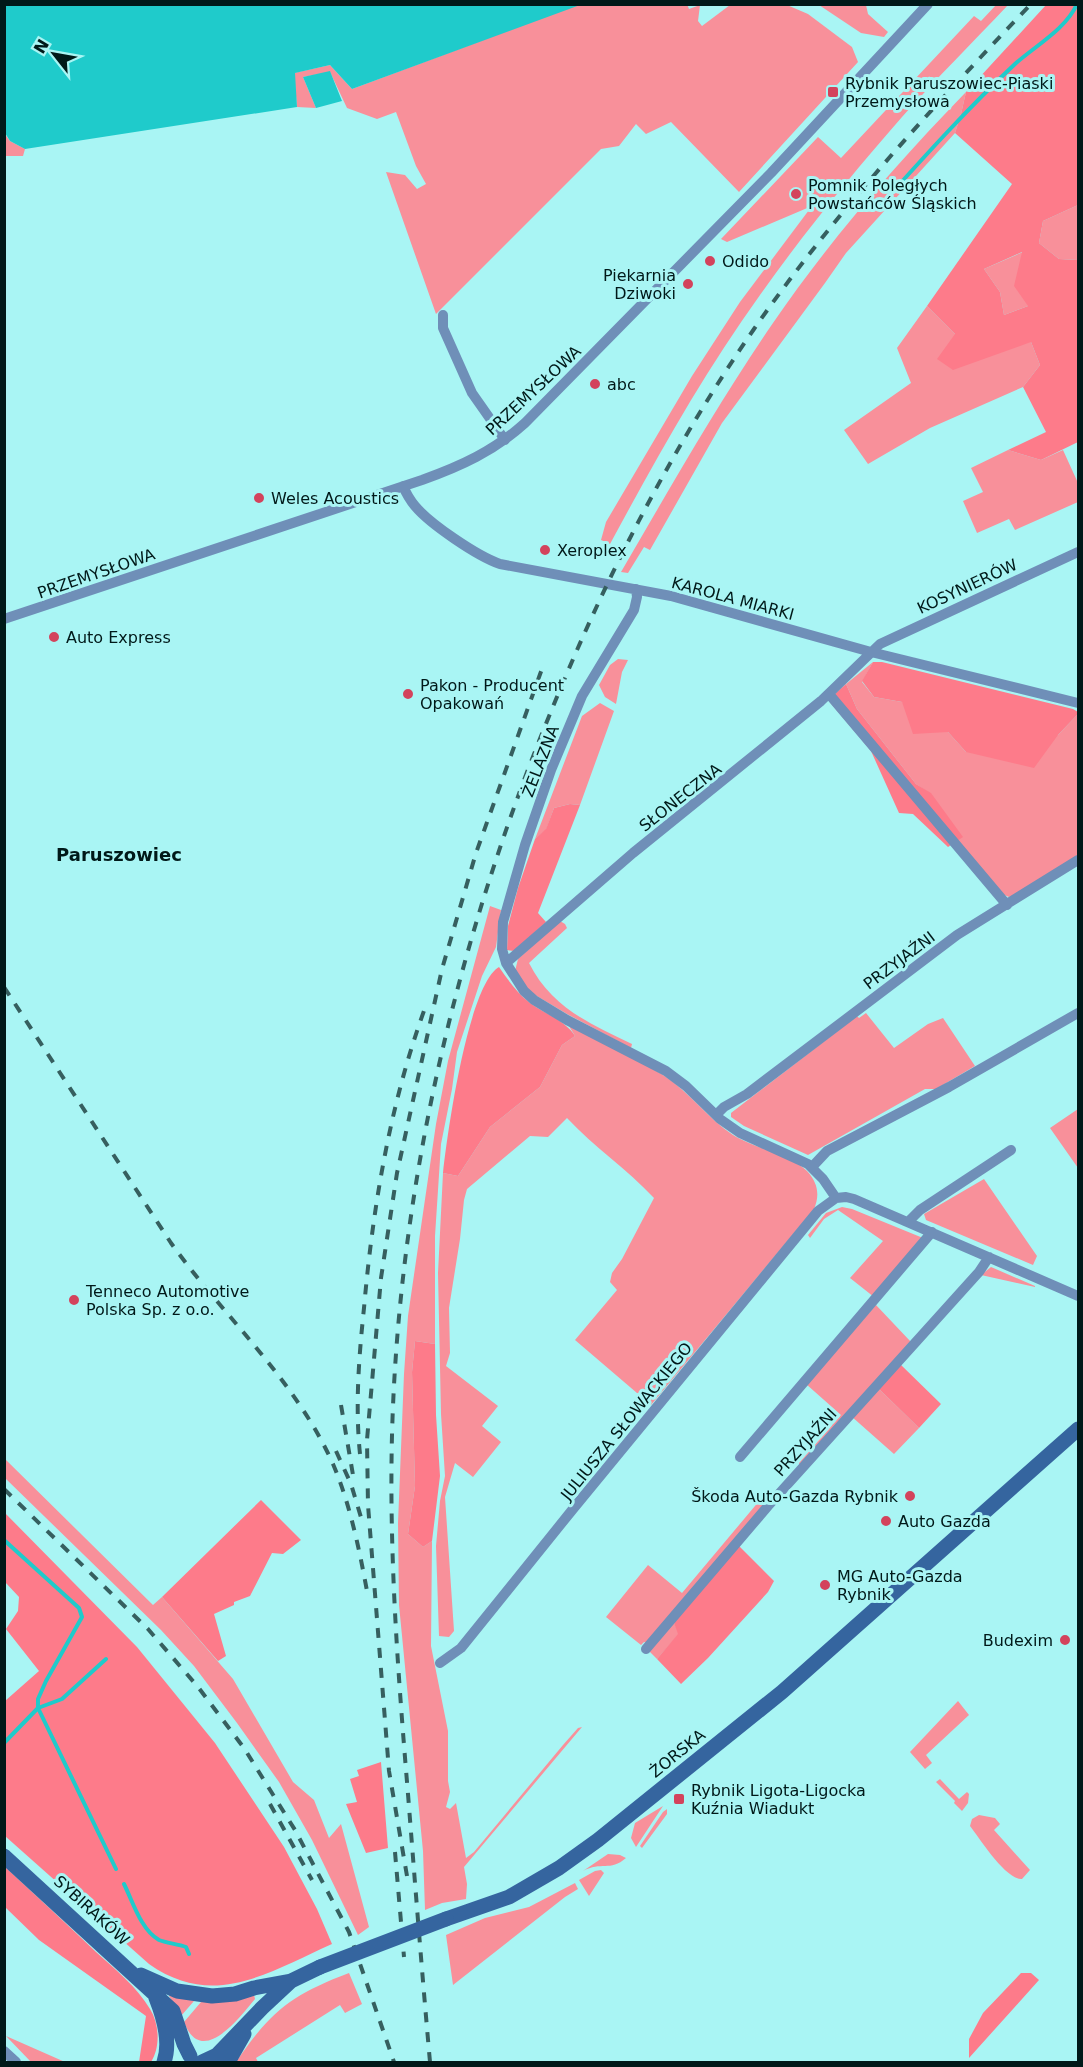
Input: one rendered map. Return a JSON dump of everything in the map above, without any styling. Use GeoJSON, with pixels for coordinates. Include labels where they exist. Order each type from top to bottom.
{"type":"FeatureCollection","features":[{"type":"Feature","properties":{"kind":"main road","name":"ŻORSKA"},"geometry":{"type":"LineString","coordinates":[[198,2060],[217,2055],[291,1981],[320,1967],[509,1897],[559,1868],[598,1840],[782,1692],[1078,1429]]}},
{"type":"Feature","properties":{"kind":"main road","name":"SYBIRAKÓW"},"geometry":{"type":"LineString","coordinates":[[4,1856],[173,2011],[184,2044],[198,2060]]}},
{"type":"Feature","properties":{"kind":"main road"},"geometry":{"type":"LineString","coordinates":[[132,1971],[177,1991],[205,1996],[235,1994],[291,1981]]}},
{"type":"Feature","properties":{"kind":"main road","name":"SYBIRAKÓW"},"geometry":{"type":"LineString","coordinates":[[154,1993],[164,2023],[167,2048],[165,2062]]}},
{"type":"Feature","properties":{"kind":"main road","name":"ŻORSKA"},"geometry":{"type":"LineString","coordinates":[[228,2062],[249,2023]]}},
{"type":"Feature","properties":{"kind":"main road"},"geometry":{"type":"LineString","coordinates":[[165,2062],[176,2056],[198,2060]]}},
{"type":"Feature","properties":{"kind":"street","name":"PRZEMYSŁOWA"},"geometry":{"type":"LineString","coordinates":[[4,620],[465,464],[505,440],[559,389],[711,235],[928,4]]}},
{"type":"Feature","properties":{"kind":"street"},"geometry":{"type":"LineString","coordinates":[[443,315],[442,328],[472,393],[505,440]]}},
{"type":"Feature","properties":{"kind":"street","name":"KAROLA MIARKI"},"geometry":{"type":"LineString","coordinates":[[403,486],[418,510],[466,546],[495,562],[516,568],[636,589],[700,604],[871,652],[1078,703]]}},
{"type":"Feature","properties":{"kind":"street","name":"KOSYNIERÓW"},"geometry":{"type":"LineString","coordinates":[[871,652],[883,642],[1078,552]]}},
{"type":"Feature","properties":{"kind":"street","name":"ŻELAZNA"},"geometry":{"type":"LineString","coordinates":[[505,959],[501,936],[503,922],[525,845],[551,770],[582,696],[634,610],[636,589]]}},
{"type":"Feature","properties":{"kind":"street","name":"SŁONECZNA"},"geometry":{"type":"LineString","coordinates":[[505,959],[829,694],[871,652]]}},
{"type":"Feature","properties":{"kind":"street"},"geometry":{"type":"LineString","coordinates":[[829,694],[1008,905]]}},
{"type":"Feature","properties":{"kind":"street","name":"PRZYJAŹNI"},"geometry":{"type":"LineString","coordinates":[[716,1115],[939,948],[1078,861]]}},
{"type":"Feature","properties":{"kind":"street"},"geometry":{"type":"LineString","coordinates":[[505,959],[524,991],[534,1000],[567,1020],[666,1071],[686,1086],[716,1115],[750,1138],[799,1158],[812,1167],[836,1198],[854,1199],[1078,1296]]}},
{"type":"Feature","properties":{"kind":"street"},"geometry":{"type":"LineString","coordinates":[[812,1167],[827,1151],[949,1087],[1078,1013]]}},
{"type":"Feature","properties":{"kind":"street"},"geometry":{"type":"LineString","coordinates":[[908,1222],[920,1210],[1011,1150]]}},
{"type":"Feature","properties":{"kind":"street","name":"JULIUSZA SŁOWACKIEGO"},"geometry":{"type":"LineString","coordinates":[[440,1663],[461,1648],[818,1211],[836,1198]]}},
{"type":"Feature","properties":{"kind":"street"},"geometry":{"type":"LineString","coordinates":[[740,1458],[932,1232]]}},
{"type":"Feature","properties":{"kind":"street","name":"PRZYJAŹNI"},"geometry":{"type":"LineString","coordinates":[[646,1648],[768,1506],[979,1272],[989,1257]]}},
{"type":"Feature","properties":{"kind":"street"},"geometry":{"type":"LineString","coordinates":[[4,2051],[16,2062]]}},
{"type":"Feature","properties":{"kind":"shaded area"},"geometry":{"type":"Polygon","coordinates":[[[580,4],[687,4],[689,9],[700,5],[698,21],[702,26],[730,5],[787,5],[808,14],[852,47],[858,62],[739,192],[671,122],[646,134],[636,124],[619,146],[601,149],[436,314],[386,172],[405,175],[417,189],[426,184],[416,166],[396,112],[377,119],[347,108],[330,72],[303,77],[316,108],[297,107],[294,73],[330,65],[352,89],[580,4]]]}},
{"type":"Feature","properties":{"kind":"shaded area"},"geometry":{"type":"Polygon","coordinates":[[[997,4],[1008,5],[883,138],[777,272],[739,325],[700,386],[610,544],[601,540],[606,522],[692,376],[740,302],[812,206],[727,242],[721,239],[818,137],[841,158],[974,16],[981,21],[997,4]]]}},
{"type":"Feature","properties":{"kind":"shaded area"},"geometry":{"type":"Polygon","coordinates":[[[819,5],[866,5],[868,14],[888,32],[884,37],[861,33],[819,5]]]}},
{"type":"Feature","properties":{"kind":"shaded area"},"geometry":{"type":"Polygon","coordinates":[[[1046,5],[1078,5],[1078,205],[1043,221],[1039,243],[1059,259],[1078,260],[1078,442],[1041,460],[1008,450],[1046,432],[1023,387],[1040,365],[1031,342],[953,370],[937,359],[955,334],[927,306],[1012,184],[955,133],[966,92],[1046,5]],[[1022,252],[984,269],[1000,292],[1004,315],[1028,306],[1014,286],[1022,252]]]}},
{"type":"Feature","properties":{"kind":"shaded area"},"geometry":{"type":"Polygon","coordinates":[[[966,92],[955,133],[846,253],[722,423],[650,550],[644,547],[628,573],[621,572],[714,415],[795,292],[865,203],[966,92]]]}},
{"type":"Feature","properties":{"kind":"shaded area"},"geometry":{"type":"Polygon","coordinates":[[[4,133],[10,141],[25,149],[23,156],[5,156],[4,133]]]}},
{"type":"Feature","properties":{"kind":"shaded area"},"geometry":{"type":"Polygon","coordinates":[[[1078,205],[1078,260],[1059,259],[1039,243],[1043,221],[1078,205]]]}},
{"type":"Feature","properties":{"kind":"shaded area"},"geometry":{"type":"Polygon","coordinates":[[[1023,252],[1028,306],[1004,315],[1000,292],[984,269],[1023,252]]]}},
{"type":"Feature","properties":{"kind":"shaded area"},"geometry":{"type":"Polygon","coordinates":[[[927,306],[955,334],[1031,342],[1040,365],[1023,387],[930,428],[868,464],[844,430],[911,383],[897,348],[927,306]]]}},
{"type":"Feature","properties":{"kind":"shaded area"},"geometry":{"type":"Polygon","coordinates":[[[1008,450],[1041,460],[1063,450],[1078,483],[1078,502],[1015,530],[1009,519],[977,533],[963,501],[983,492],[971,468],[1008,450]]]}},
{"type":"Feature","properties":{"kind":"shaded area"},"geometry":{"type":"Polygon","coordinates":[[[618,659],[628,660],[622,672],[616,704],[605,697],[599,685],[610,665],[618,659]]]}},
{"type":"Feature","properties":{"kind":"shaded area"},"geometry":{"type":"Polygon","coordinates":[[[873,662],[862,682],[874,697],[902,702],[948,732],[966,752],[1058,735],[1078,714],[1078,857],[1019,894],[1009,897],[1002,894],[957,841],[931,794],[916,784],[857,709],[846,684],[873,662]]]}},
{"type":"Feature","properties":{"kind":"shaded area"},"geometry":{"type":"Polygon","coordinates":[[[873,662],[882,662],[1073,709],[1078,714],[1058,735],[1034,768],[966,752],[948,732],[913,734],[902,702],[874,697],[862,681],[873,662]]]}},
{"type":"Feature","properties":{"kind":"shaded area"},"geometry":{"type":"Polygon","coordinates":[[[846,684],[857,709],[916,784],[931,793],[963,837],[948,847],[913,814],[899,813],[871,751],[828,700],[846,684]]]}},
{"type":"Feature","properties":{"kind":"shaded area"},"geometry":{"type":"Polygon","coordinates":[[[600,703],[614,711],[580,805],[570,804],[554,808],[546,830],[535,839],[582,716],[600,703]]]}},
{"type":"Feature","properties":{"kind":"shaded area"},"geometry":{"type":"Polygon","coordinates":[[[570,804],[580,805],[538,913],[546,922],[514,951],[507,950],[508,926],[535,839],[546,829],[554,808],[570,804]]]}},
{"type":"Feature","properties":{"kind":"shaded area"},"geometry":{"type":"Polygon","coordinates":[[[490,906],[501,910],[496,947],[482,976],[457,1052],[441,1144],[435,1236],[435,1344],[415,1341],[412,1372],[415,1486],[408,1534],[423,1547],[432,1541],[431,1646],[448,1731],[450,1792],[446,1807],[450,1809],[456,1803],[466,1858],[474,1852],[578,1728],[582,1727],[464,1867],[467,1884],[466,1899],[442,1903],[425,1910],[423,1851],[399,1605],[398,1523],[404,1374],[408,1316],[436,1124],[448,1061],[490,906]]]}},
{"type":"Feature","properties":{"kind":"shaded area"},"geometry":{"type":"Polygon","coordinates":[[[560,921],[567,928],[529,963],[548,991],[560,1003],[601,1029],[632,1044],[631,1048],[530,992],[515,971],[518,959],[560,921]]]}},
{"type":"Feature","properties":{"kind":"shaded area"},"geometry":{"type":"Polygon","coordinates":[[[499,967],[525,999],[560,1021],[575,1036],[562,1045],[540,1087],[490,1127],[458,1176],[443,1173],[454,1096],[469,1030],[488,979],[499,967]]]}},
{"type":"Feature","properties":{"kind":"shaded area"},"geometry":{"type":"Polygon","coordinates":[[[866,1013],[894,1048],[928,1024],[943,1018],[975,1066],[936,1089],[925,1089],[808,1155],[744,1126],[731,1117],[731,1113],[857,1016],[859,1018],[866,1013]]]}},
{"type":"Feature","properties":{"kind":"shaded area"},"geometry":{"type":"Polygon","coordinates":[[[569,1026],[663,1075],[733,1135],[801,1166],[814,1180],[817,1199],[814,1209],[651,1405],[575,1340],[617,1290],[610,1282],[612,1273],[622,1259],[654,1198],[567,1118],[548,1137],[530,1136],[467,1189],[449,1308],[450,1353],[446,1366],[498,1406],[482,1426],[501,1442],[473,1477],[455,1463],[445,1497],[454,1631],[449,1637],[439,1636],[436,1546],[445,1476],[441,1414],[438,1273],[443,1173],[458,1176],[490,1127],[540,1087],[562,1045],[575,1036],[569,1026]]]}},
{"type":"Feature","properties":{"kind":"shaded area"},"geometry":{"type":"Polygon","coordinates":[[[1078,1109],[1078,1168],[1050,1128],[1078,1109]]]}},
{"type":"Feature","properties":{"kind":"shaded area"},"geometry":{"type":"Polygon","coordinates":[[[984,1179],[1037,1256],[1033,1265],[926,1220],[924,1214],[984,1179]]]}},
{"type":"Feature","properties":{"kind":"shaded area"},"geometry":{"type":"Polygon","coordinates":[[[842,1207],[923,1238],[874,1297],[850,1278],[883,1241],[838,1210],[824,1219],[810,1238],[808,1235],[826,1213],[842,1207]]]}},
{"type":"Feature","properties":{"kind":"shaded area"},"geometry":{"type":"Polygon","coordinates":[[[991,1267],[1035,1286],[1035,1287],[981,1275],[991,1267]]]}},
{"type":"Feature","properties":{"kind":"shaded area"},"geometry":{"type":"Polygon","coordinates":[[[876,1305],[911,1342],[799,1466],[799,1463],[841,1415],[806,1384],[876,1305]]]}},
{"type":"Feature","properties":{"kind":"shaded area"},"geometry":{"type":"Polygon","coordinates":[[[415,1341],[435,1344],[440,1476],[432,1541],[423,1547],[408,1534],[415,1486],[412,1372],[415,1341]]]}},
{"type":"Feature","properties":{"kind":"shaded area"},"geometry":{"type":"Polygon","coordinates":[[[900,1364],[941,1404],[919,1428],[877,1387],[900,1364]]]}},
{"type":"Feature","properties":{"kind":"shaded area"},"geometry":{"type":"Polygon","coordinates":[[[877,1387],[919,1428],[894,1454],[851,1416],[877,1387]]]}},
{"type":"Feature","properties":{"kind":"shaded area"},"geometry":{"type":"Polygon","coordinates":[[[4,1458],[153,1605],[162,1597],[233,1679],[293,1782],[314,1800],[329,1838],[341,1824],[369,1927],[358,1935],[312,1840],[279,1782],[194,1666],[161,1630],[5,1478],[4,1458]]]}},
{"type":"Feature","properties":{"kind":"shaded area"},"geometry":{"type":"Polygon","coordinates":[[[261,1500],[301,1540],[283,1554],[272,1553],[250,1596],[214,1614],[226,1656],[218,1661],[162,1597],[261,1500]]]}},
{"type":"Feature","properties":{"kind":"shaded area"},"geometry":{"type":"Polygon","coordinates":[[[760,1500],[765,1504],[647,1643],[644,1642],[641,1645],[606,1617],[648,1565],[682,1593],[760,1500]]]}},
{"type":"Feature","properties":{"kind":"shaded area"},"geometry":{"type":"Polygon","coordinates":[[[4,1512],[137,1647],[215,1743],[284,1847],[317,1909],[332,1944],[264,1975],[241,1982],[219,1985],[196,1984],[173,1977],[149,1964],[5,1836],[5,1701],[39,1671],[6,1629],[18,1611],[19,1597],[5,1582],[4,1512]]]}},
{"type":"Feature","properties":{"kind":"shaded area"},"geometry":{"type":"Polygon","coordinates":[[[738,1545],[774,1581],[768,1592],[681,1684],[657,1659],[678,1634],[673,1620],[738,1545]]]}},
{"type":"Feature","properties":{"kind":"shaded area"},"geometry":{"type":"Polygon","coordinates":[[[673,1620],[679,1634],[657,1659],[649,1651],[673,1620]]]}},
{"type":"Feature","properties":{"kind":"shaded area"},"geometry":{"type":"Polygon","coordinates":[[[958,1701],[969,1715],[926,1755],[932,1763],[925,1769],[910,1752],[958,1701]]]}},
{"type":"Feature","properties":{"kind":"shaded area"},"geometry":{"type":"Polygon","coordinates":[[[381,1762],[388,1848],[366,1853],[346,1804],[357,1802],[350,1779],[359,1776],[357,1770],[381,1762]]]}},
{"type":"Feature","properties":{"kind":"shaded area"},"geometry":{"type":"Polygon","coordinates":[[[940,1779],[959,1799],[967,1792],[969,1794],[968,1803],[962,1811],[936,1782],[940,1779]]]}},
{"type":"Feature","properties":{"kind":"shaded area"},"geometry":{"type":"Polygon","coordinates":[[[663,1806],[636,1847],[631,1838],[635,1823],[663,1806]]]}},
{"type":"Feature","properties":{"kind":"shaded area"},"geometry":{"type":"Polygon","coordinates":[[[667,1809],[667,1814],[642,1848],[640,1846],[667,1809]]]}},
{"type":"Feature","properties":{"kind":"shaded area"},"geometry":{"type":"Polygon","coordinates":[[[979,1815],[995,1818],[1000,1824],[994,1830],[1030,1870],[1022,1879],[1016,1878],[1001,1866],[970,1826],[972,1819],[979,1815]]]}},
{"type":"Feature","properties":{"kind":"shaded area"},"geometry":{"type":"Polygon","coordinates":[[[608,1854],[626,1858],[615,1865],[589,1868],[583,1871],[608,1854]]]}},
{"type":"Feature","properties":{"kind":"shaded area"},"geometry":{"type":"Polygon","coordinates":[[[4,1866],[125,1979],[145,2001],[156,2022],[158,2036],[151,2062],[139,2062],[146,2016],[39,1940],[5,1907],[4,1866]]]}},
{"type":"Feature","properties":{"kind":"shaded area"},"geometry":{"type":"Polygon","coordinates":[[[601,1870],[604,1873],[589,1896],[579,1880],[601,1870]]]}},
{"type":"Feature","properties":{"kind":"shaded area"},"geometry":{"type":"Polygon","coordinates":[[[575,1883],[578,1889],[453,1985],[446,1935],[485,1918],[529,1907],[575,1883]]]}},
{"type":"Feature","properties":{"kind":"shaded area"},"geometry":{"type":"Polygon","coordinates":[[[349,1973],[362,2004],[345,2013],[340,2005],[256,2058],[258,2062],[236,2062],[260,2030],[284,2007],[312,1989],[349,1973]]]}},
{"type":"Feature","properties":{"kind":"shaded area"},"geometry":{"type":"Polygon","coordinates":[[[1021,1973],[1031,1973],[1039,1980],[969,2058],[969,2039],[983,2013],[1021,1973]]]}},
{"type":"Feature","properties":{"kind":"shaded area"},"geometry":{"type":"Polygon","coordinates":[[[170,1994],[194,2001],[181,2016],[170,1994]]]}},
{"type":"Feature","properties":{"kind":"shaded area"},"geometry":{"type":"Polygon","coordinates":[[[254,1995],[255,1999],[229,2028],[209,2040],[200,2040],[191,2035],[184,2022],[201,2002],[254,1995]]]}},
{"type":"Feature","properties":{"kind":"shaded area"},"geometry":{"type":"Polygon","coordinates":[[[6,2036],[65,2062],[31,2062],[6,2036]]]}},
{"type":"Feature","properties":{"kind":"water"},"geometry":{"type":"Polygon","coordinates":[[[4,5],[580,5],[352,89],[330,65],[295,73],[297,107],[25,149],[10,141],[5,133],[4,5]]]}},
{"type":"Feature","properties":{"kind":"water"},"geometry":{"type":"Polygon","coordinates":[[[330,71],[342,101],[316,108],[303,77],[330,71]]]}},
{"type":"Feature","properties":{"kind":"waterway"},"geometry":{"type":"LineString","coordinates":[[879,207],[980,98],[1015,64],[1049,37],[1072,13],[1077,4]]}},
{"type":"Feature","properties":{"kind":"waterway"},"geometry":{"type":"LineString","coordinates":[[4,1540],[79,1608],[82,1617],[46,1681],[38,1699],[38,1708],[116,1869]]}},
{"type":"Feature","properties":{"kind":"waterway"},"geometry":{"type":"LineString","coordinates":[[4,1743],[38,1708],[62,1699],[106,1659]]}},
{"type":"Feature","properties":{"kind":"waterway"},"geometry":{"type":"LineString","coordinates":[[124,1884],[147,1930],[159,1940],[186,1947],[189,1954]]}},
{"type":"Feature","properties":{"kind":"railway"},"geometry":{"type":"LineString","coordinates":[[430,2062],[398,1659],[393,1570],[392,1435],[396,1350],[417,1180],[432,1095],[474,929],[529,767],[576,653],[628,541],[687,433],[754,329],[818,243],[921,121],[1031,4]]}},
{"type":"Feature","properties":{"kind":"railway"},"geometry":{"type":"LineString","coordinates":[[407,1876],[389,1771],[368,1505],[367,1440],[381,1278],[397,1173],[442,969],[476,853],[543,666]]}},
{"type":"Feature","properties":{"kind":"railway"},"geometry":{"type":"LineString","coordinates":[[4,987],[171,1243],[279,1376],[317,1433],[333,1464],[349,1510],[367,1591]]}},
{"type":"Feature","properties":{"kind":"railway"},"geometry":{"type":"LineString","coordinates":[[360,1454],[359,1362],[372,1232],[393,1118],[425,1008]]}},
{"type":"Feature","properties":{"kind":"railway"},"geometry":{"type":"LineString","coordinates":[[341,1405],[353,1475]]}},
{"type":"Feature","properties":{"kind":"railway"},"geometry":{"type":"LineString","coordinates":[[336,1451],[351,1484],[363,1524]]}},
{"type":"Feature","properties":{"kind":"railway"},"geometry":{"type":"LineString","coordinates":[[4,1489],[148,1629],[198,1687],[244,1748],[295,1830],[349,1932],[394,2062]]}},
{"type":"Feature","properties":{"kind":"railway"},"geometry":{"type":"LineString","coordinates":[[270,1804],[312,1880]]}},
{"type":"Feature","properties":{"kind":"railway"},"geometry":{"type":"LineString","coordinates":[[395,1852],[404,1957]]}},
{"type":"Feature","properties":{"kind":"place","name":"Rybnik Paruszowiec-Piaski Przemysłowa"},"geometry":{"type":"Point","coordinates":[833,92]}},
{"type":"Feature","properties":{"kind":"place","name":"Pomnik Poległych Powstańców Śląskich"},"geometry":{"type":"Point","coordinates":[796,194]}},
{"type":"Feature","properties":{"kind":"place","name":"Odido"},"geometry":{"type":"Point","coordinates":[710,261]}},
{"type":"Feature","properties":{"kind":"place","name":"Piekarnia Dziwoki"},"geometry":{"type":"Point","coordinates":[688,284]}},
{"type":"Feature","properties":{"kind":"place","name":"abc"},"geometry":{"type":"Point","coordinates":[595,384]}},
{"type":"Feature","properties":{"kind":"place","name":"Weles Acoustics"},"geometry":{"type":"Point","coordinates":[259,498]}},
{"type":"Feature","properties":{"kind":"place","name":"Xeroplex"},"geometry":{"type":"Point","coordinates":[545,550]}},
{"type":"Feature","properties":{"kind":"place","name":"Auto Express"},"geometry":{"type":"Point","coordinates":[54,637]}},
{"type":"Feature","properties":{"kind":"place","name":"Pakon - Producent Opakowań"},"geometry":{"type":"Point","coordinates":[408,694]}},
{"type":"Feature","properties":{"kind":"place","name":"Tenneco Automotive Polska Sp. z o.o."},"geometry":{"type":"Point","coordinates":[74,1300]}},
{"type":"Feature","properties":{"kind":"place","name":"Škoda Auto-Gazda Rybnik"},"geometry":{"type":"Point","coordinates":[910,1496]}},
{"type":"Feature","properties":{"kind":"place","name":"Auto Gazda"},"geometry":{"type":"Point","coordinates":[886,1521]}},
{"type":"Feature","properties":{"kind":"place","name":"MG Auto-Gazda Rybnik"},"geometry":{"type":"Point","coordinates":[825,1585]}},
{"type":"Feature","properties":{"kind":"place","name":"Budexim"},"geometry":{"type":"Point","coordinates":[1065,1640]}},
{"type":"Feature","properties":{"kind":"place","name":"Rybnik Ligota-Ligocka Kuźnia Wiadukt"},"geometry":{"type":"Point","coordinates":[679,1799]}},
{"type":"Feature","properties":{"kind":"district","name":"Paruszowiec"},"geometry":{"type":"Point","coordinates":[119,855]}}]}
